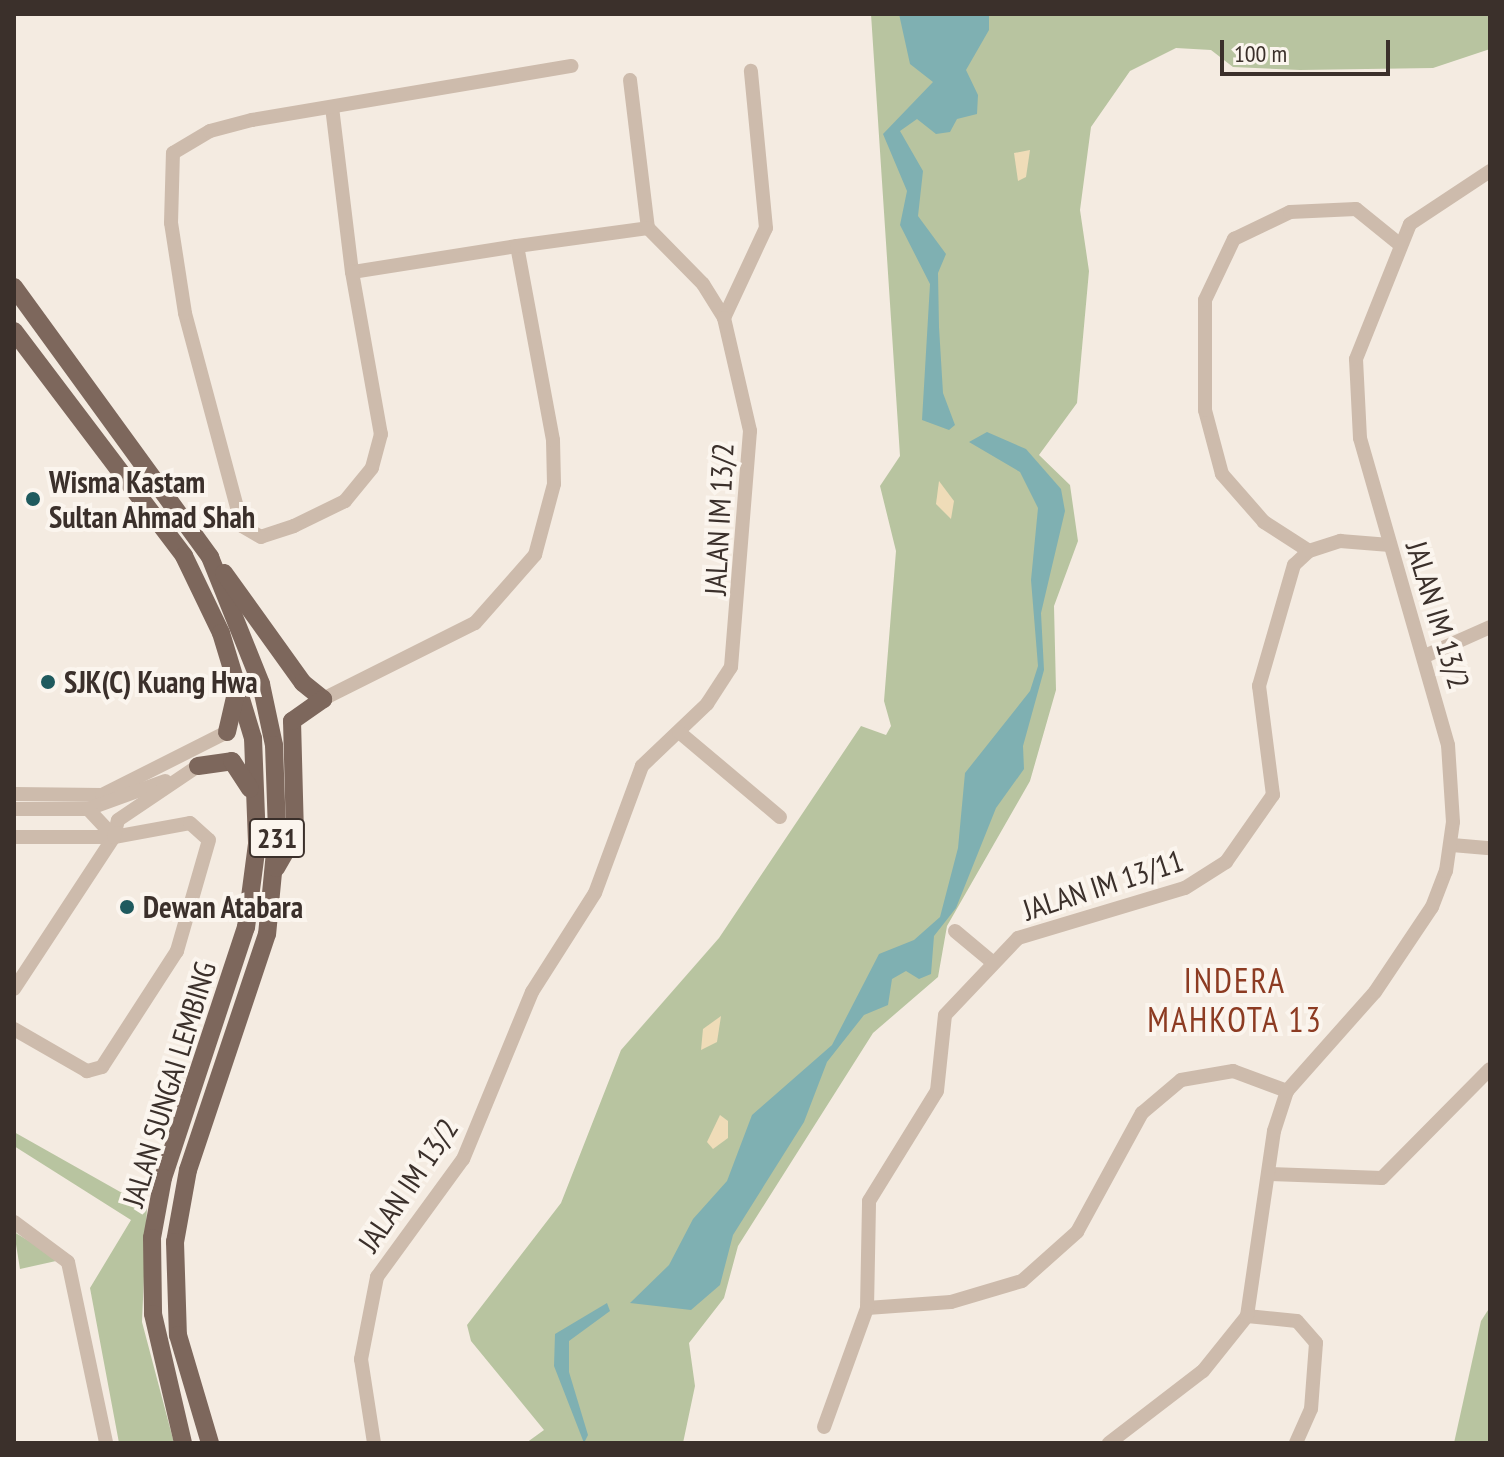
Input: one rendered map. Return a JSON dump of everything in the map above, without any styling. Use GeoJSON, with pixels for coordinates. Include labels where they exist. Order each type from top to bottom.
{"type":"FeatureCollection","features":[{"type":"Feature","properties":{"kind":"main road","name":"JALAN SUNGAI LEMBING"},"geometry":{"type":"LineString","coordinates":[[14,287],[210,557],[261,684],[274,745],[276,868],[267,934],[188,1170],[175,1242],[178,1335],[210,1443]]}},
{"type":"Feature","properties":{"kind":"main road","name":"JALAN SUNGAI LEMBING"},"geometry":{"type":"LineString","coordinates":[[14,331],[184,556],[235,676],[253,738],[257,844],[246,927],[163,1178],[152,1238],[155,1328],[183,1443]]}},
{"type":"Feature","properties":{"kind":"main road"},"geometry":{"type":"LineString","coordinates":[[210,557],[303,683],[323,699],[292,721],[295,835],[276,868]]}},
{"type":"Feature","properties":{"kind":"main road"},"geometry":{"type":"LineString","coordinates":[[227,732],[237,711],[235,676]]}},
{"type":"Feature","properties":{"kind":"main road"},"geometry":{"type":"LineString","coordinates":[[198,766],[223,758],[246,771],[257,844]]}},
{"type":"Feature","properties":{"kind":"street"},"geometry":{"type":"LineString","coordinates":[[332,107],[352,272],[379,451],[345,501],[261,537],[242,526],[233,509],[197,373],[176,264],[171,159],[210,131],[332,107],[571,66]]}},
{"type":"Feature","properties":{"kind":"street"},"geometry":{"type":"LineString","coordinates":[[724,318],[766,228],[751,71]]}},
{"type":"Feature","properties":{"kind":"street"},"geometry":{"type":"LineString","coordinates":[[352,272],[648,228],[630,80]]}},
{"type":"Feature","properties":{"kind":"street","name":"JALAN IM 13/2"},"geometry":{"type":"LineString","coordinates":[[1247,1316],[1268,1174],[1287,1091],[1417,933],[1452,845],[1452,772],[1425,656],[1360,438],[1356,359],[1398,243],[1438,199],[1490,171]]}},
{"type":"Feature","properties":{"kind":"street"},"geometry":{"type":"LineString","coordinates":[[1390,545],[1340,541],[1309,551],[1256,515],[1222,474],[1205,410],[1205,300],[1234,239],[1290,212],[1356,209],[1398,243]]}},
{"type":"Feature","properties":{"kind":"street","name":"JALAN IM 13/2"},"geometry":{"type":"LineString","coordinates":[[374,1443],[361,1359],[377,1277],[463,1159],[532,992],[595,893],[642,766],[722,687],[737,641],[750,431],[724,318],[703,284],[648,228]]}},
{"type":"Feature","properties":{"kind":"street"},"geometry":{"type":"LineString","coordinates":[[323,699],[475,623],[535,555],[554,484],[553,440],[517,246]]}},
{"type":"Feature","properties":{"kind":"street","name":"JALAN IM 13/11"},"geometry":{"type":"LineString","coordinates":[[824,1427],[867,1308],[872,1194],[937,1091],[941,1024],[991,961],[1018,938],[1207,878],[1260,822],[1274,773],[1261,713],[1261,672],[1286,584],[1309,551]]}},
{"type":"Feature","properties":{"kind":"street"},"geometry":{"type":"LineString","coordinates":[[1425,656],[1490,627]]}},
{"type":"Feature","properties":{"kind":"street"},"geometry":{"type":"LineString","coordinates":[[14,794],[102,795],[227,732]]}},
{"type":"Feature","properties":{"kind":"street"},"geometry":{"type":"LineString","coordinates":[[679,732],[780,817]]}},
{"type":"Feature","properties":{"kind":"street"},"geometry":{"type":"LineString","coordinates":[[14,809],[88,809],[198,766]]}},
{"type":"Feature","properties":{"kind":"street"},"geometry":{"type":"LineString","coordinates":[[14,989],[114,837],[125,812],[198,766]]}},
{"type":"Feature","properties":{"kind":"street"},"geometry":{"type":"LineString","coordinates":[[88,809],[114,837]]}},
{"type":"Feature","properties":{"kind":"street"},"geometry":{"type":"LineString","coordinates":[[14,837],[114,837],[190,823],[209,840],[177,951],[102,1067],[87,1071],[14,1029]]}},
{"type":"Feature","properties":{"kind":"street"},"geometry":{"type":"LineString","coordinates":[[1452,845],[1490,848]]}},
{"type":"Feature","properties":{"kind":"street"},"geometry":{"type":"LineString","coordinates":[[955,931],[991,961]]}},
{"type":"Feature","properties":{"kind":"street"},"geometry":{"type":"LineString","coordinates":[[1268,1174],[1382,1178],[1490,1069]]}},
{"type":"Feature","properties":{"kind":"street"},"geometry":{"type":"LineString","coordinates":[[867,1308],[951,1302],[1022,1281],[1077,1232],[1142,1113],[1181,1080],[1233,1071],[1287,1091]]}},
{"type":"Feature","properties":{"kind":"street"},"geometry":{"type":"LineString","coordinates":[[14,1222],[58,1249],[69,1266],[106,1443]]}},
{"type":"Feature","properties":{"kind":"street"},"geometry":{"type":"LineString","coordinates":[[1109,1443],[1203,1371],[1247,1316],[1297,1321],[1316,1343],[1311,1409],[1296,1443]]}},
{"type":"Feature","properties":{"kind":"green space"},"geometry":{"type":"Polygon","coordinates":[[[871,14],[1490,14],[1490,49],[1433,68],[1300,70],[1233,67],[1211,50],[1176,48],[1130,71],[1091,127],[1080,210],[1089,271],[1077,403],[1039,455],[1070,485],[1078,541],[1054,606],[1056,690],[1030,781],[947,926],[938,977],[873,1033],[738,1246],[724,1298],[689,1343],[695,1386],[683,1443],[526,1443],[544,1430],[471,1341],[467,1325],[561,1203],[621,1050],[719,938],[861,726],[886,735],[891,726],[884,701],[896,551],[880,486],[900,456],[871,14]]]}},
{"type":"Feature","properties":{"kind":"green space"},"geometry":{"type":"Polygon","coordinates":[[[14,1132],[147,1207],[142,1322],[174,1443],[119,1443],[90,1288],[131,1220],[14,1146],[14,1132]]]}},
{"type":"Feature","properties":{"kind":"green space"},"geometry":{"type":"Polygon","coordinates":[[[14,1232],[49,1253],[56,1261],[20,1269],[14,1232]]]}},
{"type":"Feature","properties":{"kind":"green space"},"geometry":{"type":"Polygon","coordinates":[[[1490,1307],[1490,1443],[1454,1443],[1481,1321],[1490,1307]]]}},
{"type":"Feature","properties":{"kind":"sand"},"geometry":{"type":"Polygon","coordinates":[[[1030,150],[1026,177],[1018,181],[1014,153],[1030,150]]]}},
{"type":"Feature","properties":{"kind":"sand"},"geometry":{"type":"Polygon","coordinates":[[[939,481],[954,501],[951,519],[936,504],[939,481]]]}},
{"type":"Feature","properties":{"kind":"sand"},"geometry":{"type":"Polygon","coordinates":[[[721,1016],[717,1042],[701,1050],[703,1029],[721,1016]]]}},
{"type":"Feature","properties":{"kind":"sand"},"geometry":{"type":"Polygon","coordinates":[[[720,1115],[728,1121],[728,1138],[713,1149],[707,1142],[720,1115]]]}},
{"type":"Feature","properties":{"kind":"water"},"geometry":{"type":"Polygon","coordinates":[[[899,14],[989,15],[989,30],[966,70],[978,95],[977,114],[957,119],[950,132],[936,134],[917,119],[900,131],[923,171],[918,216],[946,254],[938,273],[943,393],[955,425],[949,430],[922,420],[930,284],[900,225],[907,191],[883,134],[933,82],[910,64],[899,14]]]}},
{"type":"Feature","properties":{"kind":"water"},"geometry":{"type":"Polygon","coordinates":[[[987,432],[1026,449],[1061,489],[1065,511],[1041,613],[1044,670],[1023,746],[1024,769],[996,808],[956,908],[934,936],[931,974],[919,979],[906,971],[892,979],[888,1005],[864,1015],[827,1062],[804,1122],[733,1235],[720,1285],[691,1310],[630,1303],[669,1265],[693,1219],[727,1181],[752,1115],[832,1045],[879,954],[914,940],[940,917],[958,848],[965,773],[1030,691],[1038,666],[1031,580],[1038,508],[1020,472],[969,442],[987,432]]]}},
{"type":"Feature","properties":{"kind":"water"},"geometry":{"type":"Polygon","coordinates":[[[607,1303],[610,1311],[569,1341],[569,1372],[588,1435],[584,1443],[554,1366],[555,1334],[607,1303]]]}},
{"type":"Feature","properties":{"kind":"place","name":"Wisma Kastam Sultan Ahmad Shah"},"geometry":{"type":"Point","coordinates":[33,499]}},
{"type":"Feature","properties":{"kind":"place","name":"SJK(C) Kuang Hwa"},"geometry":{"type":"Point","coordinates":[48,682]}},
{"type":"Feature","properties":{"kind":"place","name":"Dewan Atabara"},"geometry":{"type":"Point","coordinates":[127,907]}},
{"type":"Feature","properties":{"kind":"district","name":"INDERA MAHKOTA 13"},"geometry":{"type":"Point","coordinates":[1235,1000]}}]}
